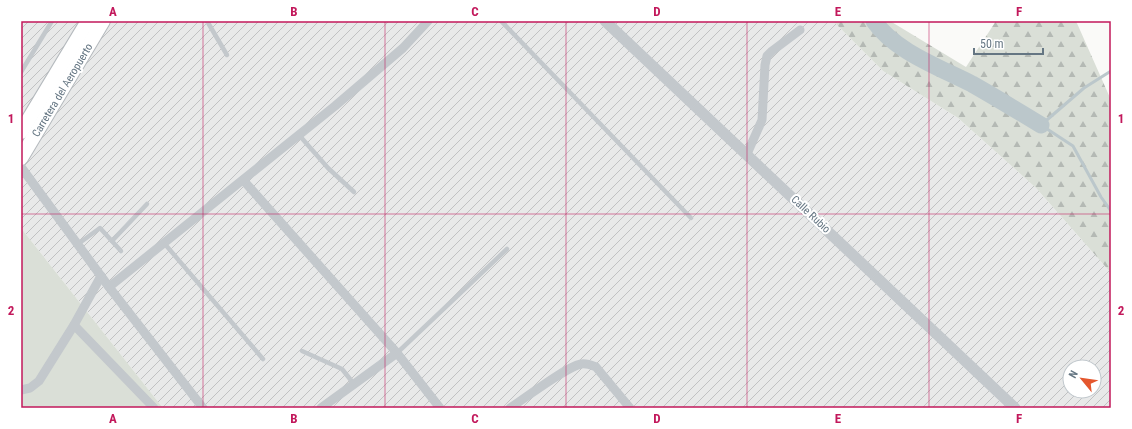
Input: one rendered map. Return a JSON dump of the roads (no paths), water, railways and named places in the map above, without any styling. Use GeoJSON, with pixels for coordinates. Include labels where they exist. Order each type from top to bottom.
{"type":"FeatureCollection","features":[{"type":"Feature","properties":{"kind":"main road","name":"Carretera del Aeropuerto"},"geometry":{"type":"LineString","coordinates":[[21,132],[88,21]]}},
{"type":"Feature","properties":{"kind":"main road","name":"Carretera del Aeropuerto"},"geometry":{"type":"LineString","coordinates":[[21,158],[103,21]]}},
{"type":"Feature","properties":{"kind":"street"},"geometry":{"type":"LineString","coordinates":[[109,287],[385,64],[428,21]]}},
{"type":"Feature","properties":{"kind":"street","name":"Calle Rubio"},"geometry":{"type":"LineString","coordinates":[[606,21],[1015,408]]}},
{"type":"Feature","properties":{"kind":"street"},"geometry":{"type":"LineString","coordinates":[[747,154],[762,120],[765,66],[767,56],[800,30]]}},
{"type":"Feature","properties":{"kind":"street"},"geometry":{"type":"LineString","coordinates":[[21,167],[109,287],[203,408]]}},
{"type":"Feature","properties":{"kind":"street"},"geometry":{"type":"LineString","coordinates":[[243,180],[397,353],[440,408]]}},
{"type":"Feature","properties":{"kind":"street"},"geometry":{"type":"LineString","coordinates":[[21,390],[30,388],[39,381],[74,325],[101,276]]}},
{"type":"Feature","properties":{"kind":"street"},"geometry":{"type":"LineString","coordinates":[[74,325],[154,408]]}},
{"type":"Feature","properties":{"kind":"street"},"geometry":{"type":"LineString","coordinates":[[321,408],[397,353]]}},
{"type":"Feature","properties":{"kind":"street"},"geometry":{"type":"LineString","coordinates":[[510,408],[568,370],[581,364],[588,364],[596,367],[630,408]]}},
{"type":"Feature","properties":{"kind":"lane"},"geometry":{"type":"LineString","coordinates":[[21,72],[52,21]]}},
{"type":"Feature","properties":{"kind":"lane"},"geometry":{"type":"LineString","coordinates":[[207,21],[227,55]]}},
{"type":"Feature","properties":{"kind":"lane"},"geometry":{"type":"LineString","coordinates":[[500,21],[691,218]]}},
{"type":"Feature","properties":{"kind":"lane"},"geometry":{"type":"LineString","coordinates":[[298,135],[328,168],[354,192]]}},
{"type":"Feature","properties":{"kind":"lane"},"geometry":{"type":"LineString","coordinates":[[112,241],[147,204]]}},
{"type":"Feature","properties":{"kind":"lane"},"geometry":{"type":"LineString","coordinates":[[78,244],[100,228],[121,251]]}},
{"type":"Feature","properties":{"kind":"lane"},"geometry":{"type":"LineString","coordinates":[[164,243],[263,359]]}},
{"type":"Feature","properties":{"kind":"lane"},"geometry":{"type":"LineString","coordinates":[[397,353],[507,249]]}},
{"type":"Feature","properties":{"kind":"lane"},"geometry":{"type":"LineString","coordinates":[[302,351],[342,369],[354,384]]}},
{"type":"Feature","properties":{"kind":"waterway"},"geometry":{"type":"LineString","coordinates":[[874,21],[883,32],[906,50],[972,84],[1041,125]]}},
{"type":"Feature","properties":{"kind":"waterway"},"geometry":{"type":"LineString","coordinates":[[1111,71],[1084,88],[1041,125],[1073,146],[1101,197],[1111,211]]}}]}
